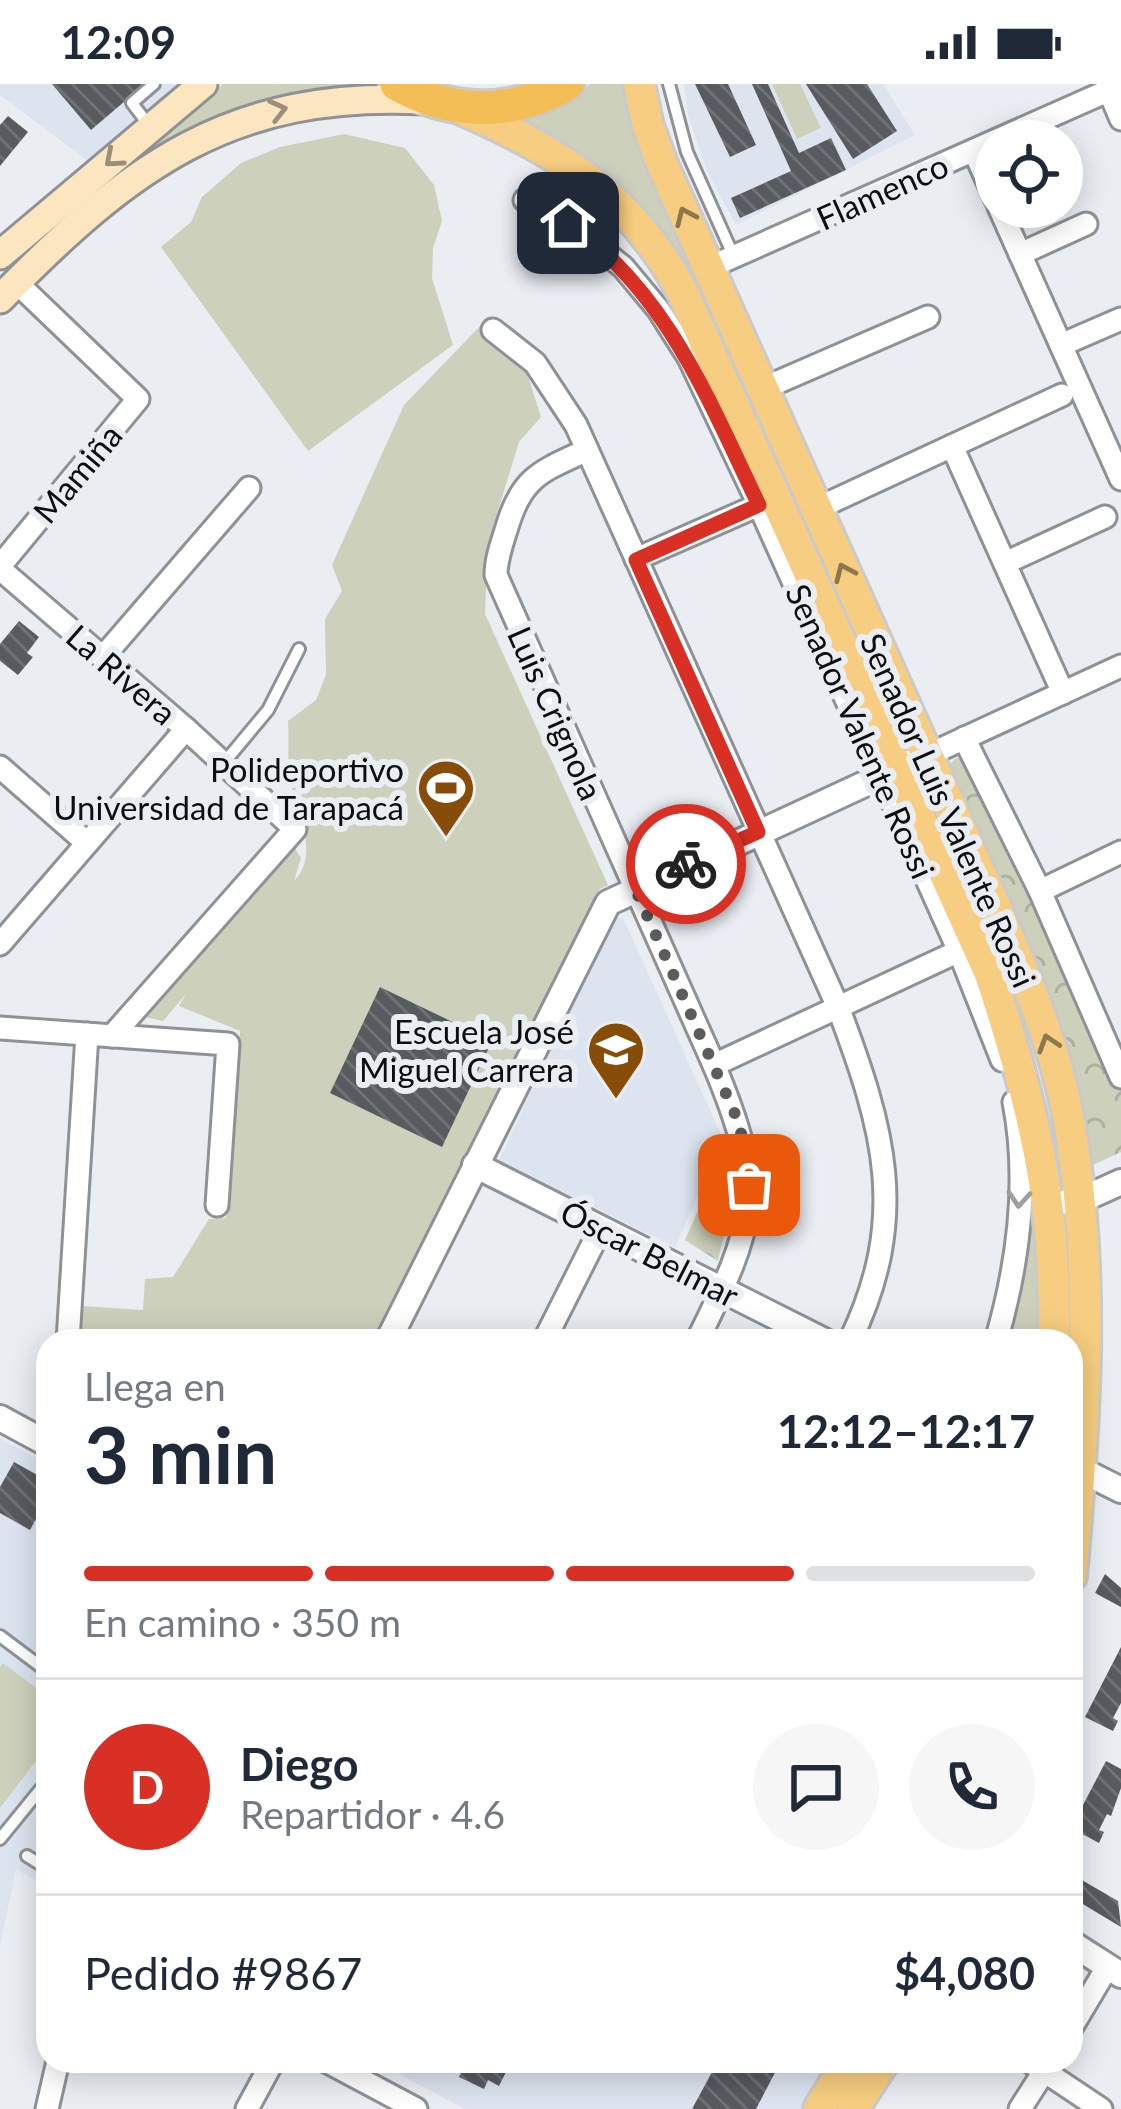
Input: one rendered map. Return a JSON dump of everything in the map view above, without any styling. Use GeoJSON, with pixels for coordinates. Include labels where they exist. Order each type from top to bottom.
{"type":"FeatureCollection","features":[{"type":"Feature","properties":{"kind":"highway"},"geometry":{"type":"LineString","coordinates":[[397,84],[444,104],[499,108],[567,84]]}},
{"type":"Feature","properties":{"kind":"main road"},"geometry":{"type":"LineString","coordinates":[[0,255],[203,84]]}},
{"type":"Feature","properties":{"kind":"main road","name":"Senador Luis Valente Rossi"},"geometry":{"type":"LineString","coordinates":[[639,84],[654,146],[721,263],[762,389],[1039,1014],[1067,1109],[1081,1200],[1083,1349]]}},
{"type":"Feature","properties":{"kind":"main road"},"geometry":{"type":"LineString","coordinates":[[8,291],[136,178],[228,126],[321,101],[444,104]]}},
{"type":"Feature","properties":{"kind":"main road","name":"Senador Luis Valente Rossi"},"geometry":{"type":"LineString","coordinates":[[444,104],[520,135],[577,168],[626,211],[657,248],[683,293],[888,772],[990,974],[1027,1088],[1049,1204],[1054,1329]]}},
{"type":"Feature","properties":{"kind":"main road"},"geometry":{"type":"LineString","coordinates":[[819,2109],[841,2073]]}},
{"type":"Feature","properties":{"kind":"main road"},"geometry":{"type":"LineString","coordinates":[[853,2109],[876,2073]]}},
{"type":"Feature","properties":{"kind":"street","name":"Flamenco"},"geometry":{"type":"LineString","coordinates":[[721,263],[1115,88]]}},
{"type":"Feature","properties":{"kind":"street"},"geometry":{"type":"LineString","coordinates":[[1115,88],[1121,119]]}},
{"type":"Feature","properties":{"kind":"street","name":"Senador Valente Rossi"},"geometry":{"type":"LineString","coordinates":[[525,200],[584,234],[641,288],[688,358],[888,772],[1006,1071],[1020,1146],[1016,1246],[999,1329]]}},
{"type":"Feature","properties":{"kind":"street"},"geometry":{"type":"LineString","coordinates":[[1020,254],[1086,224]]}},
{"type":"Feature","properties":{"kind":"street"},"geometry":{"type":"LineString","coordinates":[[1009,228],[1116,454],[1121,479]]}},
{"type":"Feature","properties":{"kind":"street","name":"Mamiña"},"geometry":{"type":"LineString","coordinates":[[0,567],[138,399],[8,291]]}},
{"type":"Feature","properties":{"kind":"street"},"geometry":{"type":"LineString","coordinates":[[762,389],[928,316]]}},
{"type":"Feature","properties":{"kind":"street"},"geometry":{"type":"LineString","coordinates":[[1061,346],[1121,319]]}},
{"type":"Feature","properties":{"kind":"street"},"geometry":{"type":"LineString","coordinates":[[493,330],[526,354],[548,379],[587,450],[838,1007],[874,1107],[885,1197],[878,1273],[855,1329]]}},
{"type":"Feature","properties":{"kind":"street"},"geometry":{"type":"LineString","coordinates":[[816,509],[1061,395]]}},
{"type":"Feature","properties":{"kind":"street"},"geometry":{"type":"LineString","coordinates":[[952,446],[1063,693]]}},
{"type":"Feature","properties":{"kind":"street","name":"Luis Crignola"},"geometry":{"type":"LineString","coordinates":[[587,450],[538,473],[523,487],[513,505],[496,575],[740,1129],[749,1185],[744,1235],[703,1329]]}},
{"type":"Feature","properties":{"kind":"street"},"geometry":{"type":"LineString","coordinates":[[103,657],[249,488]]}},
{"type":"Feature","properties":{"kind":"street"},"geometry":{"type":"LineString","coordinates":[[636,560],[759,505]]}},
{"type":"Feature","properties":{"kind":"street"},"geometry":{"type":"LineString","coordinates":[[1005,563],[1105,517]]}},
{"type":"Feature","properties":{"kind":"street","name":"La Rivera"},"geometry":{"type":"LineString","coordinates":[[0,567],[295,830],[112,1036]]}},
{"type":"Feature","properties":{"kind":"street"},"geometry":{"type":"LineString","coordinates":[[394,1329],[603,909],[614,897],[1121,666]]}},
{"type":"Feature","properties":{"kind":"street"},"geometry":{"type":"LineString","coordinates":[[0,944],[185,729]]}},
{"type":"Feature","properties":{"kind":"street"},"geometry":{"type":"LineString","coordinates":[[964,738],[1040,891],[1121,1077]]}},
{"type":"Feature","properties":{"kind":"street"},"geometry":{"type":"LineString","coordinates":[[0,767],[87,843]]}},
{"type":"Feature","properties":{"kind":"street"},"geometry":{"type":"LineString","coordinates":[[1040,891],[1121,852]]}},
{"type":"Feature","properties":{"kind":"street"},"geometry":{"type":"LineString","coordinates":[[714,1065],[959,951]]}},
{"type":"Feature","properties":{"kind":"street"},"geometry":{"type":"LineString","coordinates":[[0,1028],[228,1044],[217,1205]]}},
{"type":"Feature","properties":{"kind":"street"},"geometry":{"type":"LineString","coordinates":[[69,1329],[87,1034]]}},
{"type":"Feature","properties":{"kind":"street","name":"Óscar Belmar"},"geometry":{"type":"LineString","coordinates":[[476,1166],[800,1329]]}},
{"type":"Feature","properties":{"kind":"street"},"geometry":{"type":"LineString","coordinates":[[1049,1204],[1081,1200],[1121,1182]]}},
{"type":"Feature","properties":{"kind":"street"},"geometry":{"type":"LineString","coordinates":[[550,1329],[601,1228]]}},
{"type":"Feature","properties":{"kind":"street"},"geometry":{"type":"LineString","coordinates":[[0,1418],[36,1438]]}},
{"type":"Feature","properties":{"kind":"street"},"geometry":{"type":"LineString","coordinates":[[1083,1471],[1121,1490]]}},
{"type":"Feature","properties":{"kind":"street"},"geometry":{"type":"LineString","coordinates":[[1083,1950],[1115,1970],[1083,2012]]}},
{"type":"Feature","properties":{"kind":"street"},"geometry":{"type":"LineString","coordinates":[[47,2109],[55,2073]]}},
{"type":"Feature","properties":{"kind":"street"},"geometry":{"type":"LineString","coordinates":[[247,2109],[266,2073]]}},
{"type":"Feature","properties":{"kind":"street"},"geometry":{"type":"LineString","coordinates":[[361,2073],[416,2109]]}},
{"type":"Feature","properties":{"kind":"street"},"geometry":{"type":"LineString","coordinates":[[1020,2109],[1037,2073]]}},
{"type":"Feature","properties":{"kind":"street"},"geometry":{"type":"LineString","coordinates":[[1053,2073],[1101,2109]]}},
{"type":"Feature","properties":{"kind":"lane"},"geometry":{"type":"LineString","coordinates":[[150,127],[132,104],[154,84]]}},
{"type":"Feature","properties":{"kind":"lane"},"geometry":{"type":"LineString","coordinates":[[669,84],[721,263]]}},
{"type":"Feature","properties":{"kind":"lane"},"geometry":{"type":"LineString","coordinates":[[223,764],[268,710],[299,649]]}},
{"type":"Feature","properties":{"kind":"lane"},"geometry":{"type":"LineString","coordinates":[[0,1636],[36,1663]]}},
{"type":"Feature","properties":{"kind":"lane"},"geometry":{"type":"LineString","coordinates":[[0,1839],[36,1795]]}},
{"type":"Feature","properties":{"kind":"lane"},"geometry":{"type":"LineString","coordinates":[[27,1856],[36,1862]]}},
{"type":"Feature","properties":{"kind":"shaded area"},"geometry":{"type":"Polygon","coordinates":[[[0,84],[182,84],[88,161],[0,95],[0,84]]]}},
{"type":"Feature","properties":{"kind":"shaded area"},"geometry":{"type":"Polygon","coordinates":[[[684,84],[883,84],[915,135],[736,225],[707,171],[688,115],[684,84]]]}},
{"type":"Feature","properties":{"kind":"shaded area","name":"Escuela José Miguel Carrera"},"geometry":{"type":"Polygon","coordinates":[[[613,918],[623,918],[723,1139],[675,1247],[499,1160],[613,918]]]}},
{"type":"Feature","properties":{"kind":"shaded area"},"geometry":{"type":"Polygon","coordinates":[[[0,1438],[36,1458],[36,1880],[16,1869],[0,1946],[0,1438]]]}},
{"type":"Feature","properties":{"kind":"shaded area"},"geometry":{"type":"Polygon","coordinates":[[[397,2073],[824,2073],[801,2109],[465,2109],[397,2073]]]}},
{"type":"Feature","properties":{"kind":"green space"},"geometry":{"type":"Polygon","coordinates":[[[223,84],[369,84],[381,94],[273,105],[92,211],[80,200],[223,84]]]}},
{"type":"Feature","properties":{"kind":"green space"},"geometry":{"type":"Polygon","coordinates":[[[590,84],[628,84],[905,725],[891,732],[671,248],[618,183],[569,147],[509,122],[569,99],[590,84]]]}},
{"type":"Feature","properties":{"kind":"green space"},"geometry":{"type":"Polygon","coordinates":[[[772,84],[800,84],[821,128],[797,139],[772,84]]]}},
{"type":"Feature","properties":{"kind":"green space"},"geometry":{"type":"Polygon","coordinates":[[[344,134],[405,148],[434,185],[442,221],[433,248],[432,278],[453,345],[308,451],[161,247],[191,222],[202,197],[241,163],[280,147],[344,134]]]}},
{"type":"Feature","properties":{"kind":"green space","name":"Polideportivo Universidad de Tarapacá"},"geometry":{"type":"Polygon","coordinates":[[[490,324],[527,373],[541,417],[519,442],[488,543],[485,614],[608,885],[591,905],[379,1329],[81,1329],[83,1306],[143,1310],[145,1279],[173,1277],[209,1219],[226,1218],[240,1031],[179,1006],[186,994],[163,1021],[135,1015],[292,844],[301,858],[294,881],[302,870],[306,845],[290,780],[288,721],[316,700],[326,675],[325,619],[342,591],[332,565],[404,405],[481,325],[490,324]]]}},
{"type":"Feature","properties":{"kind":"green space"},"geometry":{"type":"Polygon","coordinates":[[[969,757],[1121,1089],[1121,1152],[1091,1166],[948,766],[956,758],[969,757]]]}},
{"type":"Feature","properties":{"kind":"green space"},"geometry":{"type":"Polygon","coordinates":[[[1027,1129],[1044,1329],[1001,1329],[1027,1129]]]}},
{"type":"Feature","properties":{"kind":"green space"},"geometry":{"type":"Polygon","coordinates":[[[729,1141],[734,1185],[718,1261],[685,1240],[729,1141]]]}},
{"type":"Feature","properties":{"kind":"green space"},"geometry":{"type":"Polygon","coordinates":[[[3,1663],[36,1688],[36,1761],[0,1808],[3,1663]]]}},
{"type":"Feature","properties":{"kind":"building"},"geometry":{"type":"Polygon","coordinates":[[[52,84],[145,84],[91,130],[52,84]]]}},
{"type":"Feature","properties":{"kind":"building"},"geometry":{"type":"Polygon","coordinates":[[[695,84],[728,84],[756,145],[730,157],[695,84]]]}},
{"type":"Feature","properties":{"kind":"building"},"geometry":{"type":"Polygon","coordinates":[[[752,84],[768,84],[799,153],[831,138],[846,170],[740,218],[731,198],[791,171],[752,84]]]}},
{"type":"Feature","properties":{"kind":"building"},"geometry":{"type":"Polygon","coordinates":[[[806,84],[867,84],[897,131],[853,159],[806,84]]]}},
{"type":"Feature","properties":{"kind":"building"},"geometry":{"type":"Polygon","coordinates":[[[8,116],[28,132],[0,166],[0,125],[8,116]]]}},
{"type":"Feature","properties":{"kind":"building"},"geometry":{"type":"Polygon","coordinates":[[[19,621],[39,637],[27,653],[33,657],[18,675],[0,661],[0,644],[19,621]]]}},
{"type":"Feature","properties":{"kind":"building"},"geometry":{"type":"Polygon","coordinates":[[[380,987],[492,1041],[442,1147],[330,1093],[380,987]]]}},
{"type":"Feature","properties":{"kind":"building"},"geometry":{"type":"Polygon","coordinates":[[[14,1462],[36,1474],[36,1519],[30,1530],[0,1513],[0,1487],[14,1462]]]}},
{"type":"Feature","properties":{"kind":"building"},"geometry":{"type":"Polygon","coordinates":[[[1105,1574],[1121,1588],[1121,1607],[1095,1593],[1105,1574]]]}},
{"type":"Feature","properties":{"kind":"building"},"geometry":{"type":"Polygon","coordinates":[[[1121,1647],[1121,1703],[1113,1731],[1085,1717],[1121,1647]]]}},
{"type":"Feature","properties":{"kind":"building"},"geometry":{"type":"Polygon","coordinates":[[[1106,1761],[1121,1769],[1121,1788],[1111,1816],[1107,1814],[1099,1830],[1104,1832],[1099,1843],[1083,1834],[1083,1805],[1106,1761]]]}},
{"type":"Feature","properties":{"kind":"building"},"geometry":{"type":"Polygon","coordinates":[[[1083,1881],[1118,1901],[1121,1927],[1083,1904],[1083,1881]]]}},
{"type":"Feature","properties":{"kind":"building"},"geometry":{"type":"Polygon","coordinates":[[[461,2073],[506,2073],[499,2086],[488,2080],[484,2089],[459,2077],[461,2073]]]}},
{"type":"Feature","properties":{"kind":"building"},"geometry":{"type":"Polygon","coordinates":[[[712,2073],[775,2073],[756,2109],[692,2109],[712,2073]]]}},
{"type":"Feature","properties":{"kind":"way so far"},"geometry":{"type":"LineString","coordinates":[[686,864],[635,888],[735,1114],[749,1185]]}},
{"type":"Feature","properties":{"kind":"place","name":"Polideportivo Universidad de Tarapacá"},"geometry":{"type":"Point","coordinates":[446,839]}},
{"type":"Feature","properties":{"kind":"place","name":"Escuela José Miguel Carrera"},"geometry":{"type":"Point","coordinates":[616,1101]}},
{"type":"Feature","properties":{"kind":"route"},"geometry":{"type":"LineString","coordinates":[[568,223],[623,267],[669,325],[759,505],[636,560],[758,832],[686,864]]}}]}
